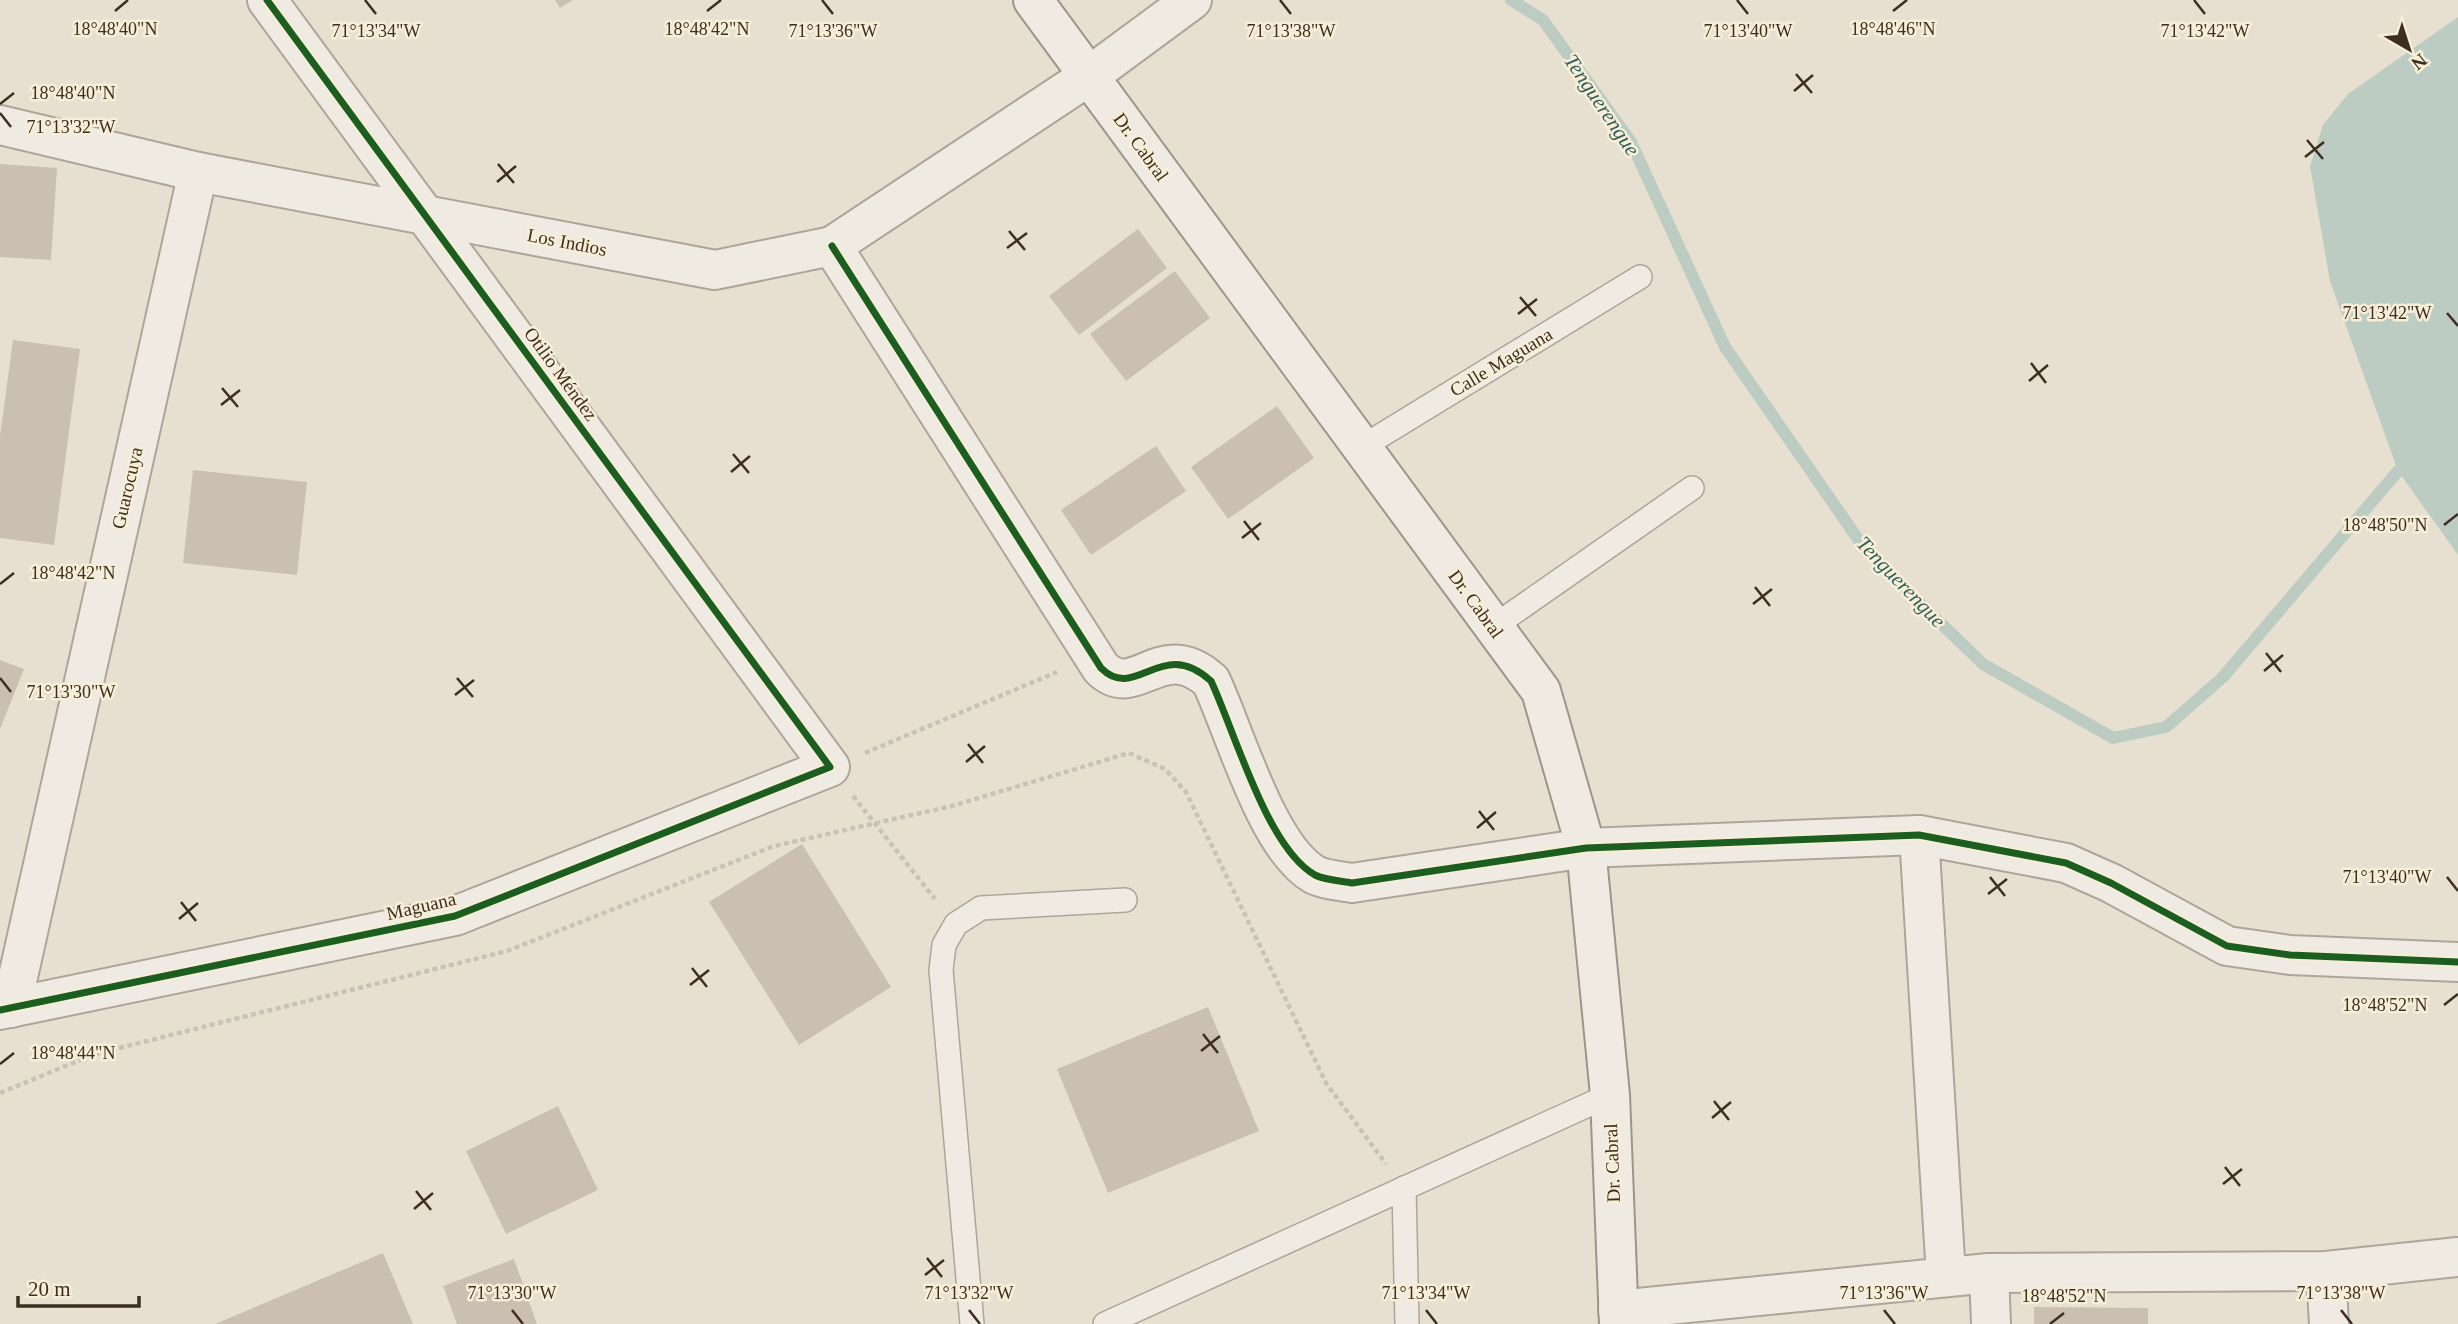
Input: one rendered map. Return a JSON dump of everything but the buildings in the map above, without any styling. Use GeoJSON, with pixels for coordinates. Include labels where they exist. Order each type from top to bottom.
{"type":"FeatureCollection","features":[{"type":"Feature","properties":{"kind":"street","name":"Otilio Méndez"},"geometry":{"type":"LineString","coordinates":[[267,0],[830,767]]}},
{"type":"Feature","properties":{"kind":"street","name":"Dr. Cabral"},"geometry":{"type":"LineString","coordinates":[[1033,0],[1541,691],[1586,848],[1610,1095],[1619,1317]]}},
{"type":"Feature","properties":{"kind":"street","name":"Los Indios"},"geometry":{"type":"LineString","coordinates":[[0,125],[198,172],[715,270],[832,246],[1089,76],[1192,0]]}},
{"type":"Feature","properties":{"kind":"street","name":"Guarocuya"},"geometry":{"type":"LineString","coordinates":[[5,1009],[198,172]]}},
{"type":"Feature","properties":{"kind":"street"},"geometry":{"type":"LineString","coordinates":[[832,246],[1094,657],[1110,677],[1123,680],[1159,665],[1178,663],[1197,668],[1211,681],[1270,820],[1288,853],[1316,876],[1352,883],[1586,848],[1919,835],[2066,863],[2111,883],[2227,946],[2290,955],[2458,962]]}},
{"type":"Feature","properties":{"kind":"street","name":"Maguana"},"geometry":{"type":"LineString","coordinates":[[5,1009],[455,916],[830,767]]}},
{"type":"Feature","properties":{"kind":"street"},"geometry":{"type":"LineString","coordinates":[[1919,835],[1946,1276]]}},
{"type":"Feature","properties":{"kind":"street"},"geometry":{"type":"LineString","coordinates":[[1619,1317],[1946,1276],[1989,1273],[2326,1271],[2458,1257]]}},
{"type":"Feature","properties":{"kind":"street"},"geometry":{"type":"LineString","coordinates":[[2326,1271],[2329,1324]]}},
{"type":"Feature","properties":{"kind":"street"},"geometry":{"type":"LineString","coordinates":[[1989,1273],[1991,1324]]}},
{"type":"Feature","properties":{"kind":"lane","name":"Calle Maguana"},"geometry":{"type":"LineString","coordinates":[[1362,447],[1640,277]]}},
{"type":"Feature","properties":{"kind":"lane"},"geometry":{"type":"LineString","coordinates":[[1493,627],[1692,488]]}},
{"type":"Feature","properties":{"kind":"lane"},"geometry":{"type":"LineString","coordinates":[[972,1324],[941,970],[944,945],[956,924],[981,908],[1125,900]]}},
{"type":"Feature","properties":{"kind":"lane"},"geometry":{"type":"LineString","coordinates":[[1105,1324],[1610,1095]]}},
{"type":"Feature","properties":{"kind":"lane"},"geometry":{"type":"LineString","coordinates":[[1404,1188],[1407,1324]]}},
{"type":"Feature","properties":{"kind":"path"},"geometry":{"type":"LineString","coordinates":[[956,924],[830,767],[1094,657]]}},
{"type":"Feature","properties":{"kind":"path"},"geometry":{"type":"LineString","coordinates":[[0,1093],[95,1054],[507,951],[774,846],[952,806],[1129,753],[1165,769],[1186,792],[1326,1083],[1404,1188]]}},
{"type":"Feature","properties":{"kind":"shaded area"},"geometry":{"type":"Polygon","coordinates":[[[2458,17],[2458,555],[2398,471],[2330,281],[2310,166],[2323,125],[2348,94],[2458,17]]]}},
{"type":"Feature","properties":{"kind":"waterway","name":"Tenguerengue"},"geometry":{"type":"LineString","coordinates":[[1511,0],[1543,20],[1631,142],[1725,347],[1867,552],[1983,664],[2113,738],[2166,727],[2223,677],[2398,471]]}},
{"type":"Feature","properties":{"kind":"cycle path"},"geometry":{"type":"LineString","coordinates":[[0,1010],[455,916],[830,767],[267,0]]}},
{"type":"Feature","properties":{"kind":"cycle path"},"geometry":{"type":"LineString","coordinates":[[832,246],[1101,668],[1114,677],[1126,678],[1178,664],[1193,669],[1211,681],[1267,815],[1298,861],[1315,875],[1352,883],[1586,848],[1919,835],[2066,863],[2111,883],[2227,946],[2290,955],[2458,962]]}}]}
